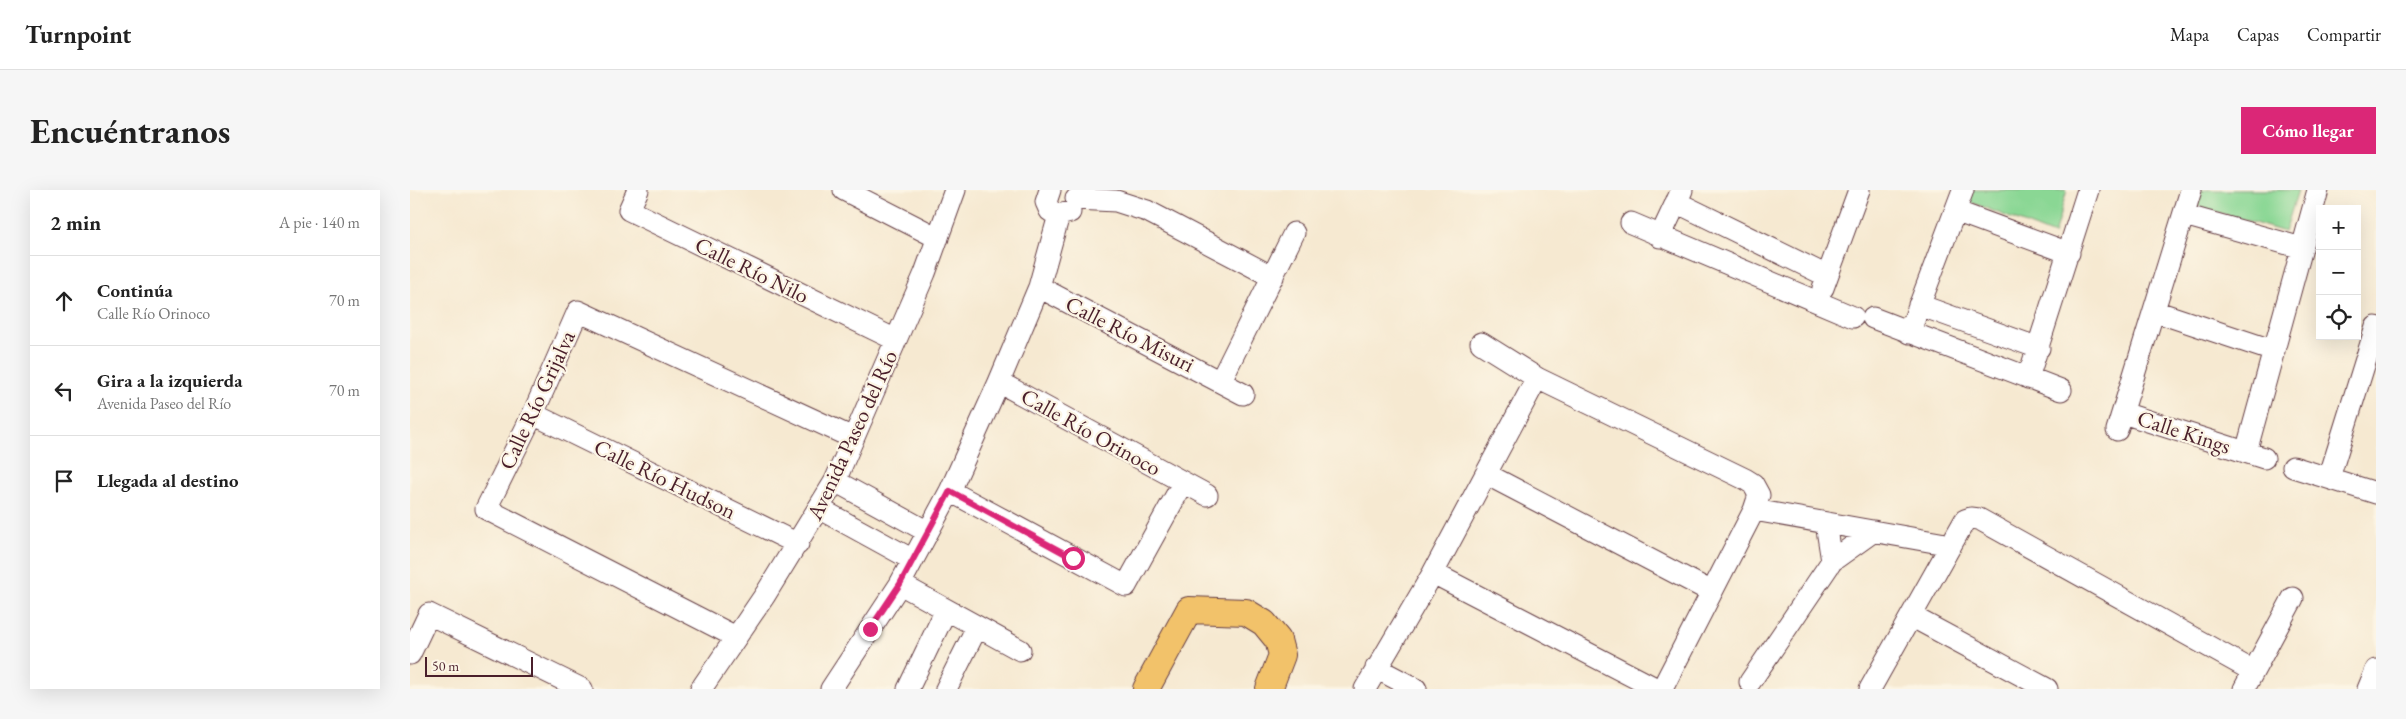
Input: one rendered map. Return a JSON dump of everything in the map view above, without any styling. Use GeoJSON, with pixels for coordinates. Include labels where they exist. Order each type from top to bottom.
{"type":"FeatureCollection","features":[{"type":"Feature","properties":{"kind":"main road"},"geometry":{"type":"LineString","coordinates":[[1146,689],[1189,610],[1246,612],[1264,623],[1278,640],[1282,655],[1269,689]]}},
{"type":"Feature","properties":{"kind":"street","name":"Calle Río Nilo"},"geometry":{"type":"LineString","coordinates":[[638,190],[629,210],[896,340]]}},
{"type":"Feature","properties":{"kind":"street"},"geometry":{"type":"LineString","coordinates":[[844,190],[938,238]]}},
{"type":"Feature","properties":{"kind":"street","name":"Avenida Paseo del Río"},"geometry":{"type":"LineString","coordinates":[[701,689],[798,544],[835,481],[896,340],[938,238],[955,190]]}},
{"type":"Feature","properties":{"kind":"street"},"geometry":{"type":"LineString","coordinates":[[1818,303],[1859,190]]}},
{"type":"Feature","properties":{"kind":"street"},"geometry":{"type":"LineString","coordinates":[[1909,333],[1963,190]]}},
{"type":"Feature","properties":{"kind":"street"},"geometry":{"type":"LineString","coordinates":[[2028,378],[2088,190]]}},
{"type":"Feature","properties":{"kind":"street","name":"Calle Kings"},"geometry":{"type":"LineString","coordinates":[[2191,190],[2120,421],[2255,455],[2274,351],[2318,190]]}},
{"type":"Feature","properties":{"kind":"street"},"geometry":{"type":"LineString","coordinates":[[1046,191],[1048,207],[1059,215]]}},
{"type":"Feature","properties":{"kind":"street"},"geometry":{"type":"LineString","coordinates":[[1059,215],[1071,211],[1074,195],[1116,201],[1147,211],[1272,277]]}},
{"type":"Feature","properties":{"kind":"street"},"geometry":{"type":"LineString","coordinates":[[1660,237],[1679,196],[1828,276]]}},
{"type":"Feature","properties":{"kind":"street"},"geometry":{"type":"LineString","coordinates":[[1955,212],[2069,253]]}},
{"type":"Feature","properties":{"kind":"street"},"geometry":{"type":"LineString","coordinates":[[831,689],[900,584],[950,491],[1039,287],[1059,215]]}},
{"type":"Feature","properties":{"kind":"street"},"geometry":{"type":"LineString","coordinates":[[2184,215],[2302,248]]}},
{"type":"Feature","properties":{"kind":"street"},"geometry":{"type":"LineString","coordinates":[[1631,223],[1818,303],[1909,333],[2061,390]]}},
{"type":"Feature","properties":{"kind":"street","name":"Calle Río Misuri"},"geometry":{"type":"LineString","coordinates":[[1221,380],[1294,234]]}},
{"type":"Feature","properties":{"kind":"street","name":"Calle Río Misuri"},"geometry":{"type":"LineString","coordinates":[[1039,287],[1221,380],[1243,394]]}},
{"type":"Feature","properties":{"kind":"street"},"geometry":{"type":"LineString","coordinates":[[1919,305],[2039,348]]}},
{"type":"Feature","properties":{"kind":"street","name":"Calle Río Grijalva"},"geometry":{"type":"LineString","coordinates":[[736,637],[486,509],[533,414],[578,311],[853,438]]}},
{"type":"Feature","properties":{"kind":"street"},"geometry":{"type":"LineString","coordinates":[[2154,311],[2274,351]]}},
{"type":"Feature","properties":{"kind":"street"},"geometry":{"type":"LineString","coordinates":[[2329,478],[2368,381],[2376,327]]}},
{"type":"Feature","properties":{"kind":"street"},"geometry":{"type":"LineString","coordinates":[[1481,343],[1537,378],[1745,479],[1753,484],[1759,495],[1754,510],[1662,689]]}},
{"type":"Feature","properties":{"kind":"street"},"geometry":{"type":"LineString","coordinates":[[1365,689],[1434,573],[1537,378]]}},
{"type":"Feature","properties":{"kind":"street","name":"Calle Río Orinoco"},"geometry":{"type":"LineString","coordinates":[[999,382],[1207,495]]}},
{"type":"Feature","properties":{"kind":"street","name":"Calle Río Hudson"},"geometry":{"type":"LineString","coordinates":[[533,414],[798,544]]}},
{"type":"Feature","properties":{"kind":"street"},"geometry":{"type":"LineString","coordinates":[[2294,468],[2376,492]]}},
{"type":"Feature","properties":{"kind":"street"},"geometry":{"type":"LineString","coordinates":[[1486,474],[1712,592]]}},
{"type":"Feature","properties":{"kind":"street"},"geometry":{"type":"LineString","coordinates":[[835,481],[928,532]]}},
{"type":"Feature","properties":{"kind":"street","name":"Calle Río Orinoco"},"geometry":{"type":"LineString","coordinates":[[950,491],[1126,586],[1183,483]]}},
{"type":"Feature","properties":{"kind":"street"},"geometry":{"type":"LineString","coordinates":[[820,509],[913,560]]}},
{"type":"Feature","properties":{"kind":"street"},"geometry":{"type":"LineString","coordinates":[[1754,510],[1951,545]]}},
{"type":"Feature","properties":{"kind":"street"},"geometry":{"type":"LineString","coordinates":[[1870,689],[1965,520],[1971,518],[1978,519],[2249,680],[2293,598]]}},
{"type":"Feature","properties":{"kind":"street"},"geometry":{"type":"LineString","coordinates":[[1826,522],[1832,561]]}},
{"type":"Feature","properties":{"kind":"street"},"geometry":{"type":"LineString","coordinates":[[1750,682],[1832,561],[1874,531]]}},
{"type":"Feature","properties":{"kind":"street"},"geometry":{"type":"LineString","coordinates":[[1434,573],[1658,689]]}},
{"type":"Feature","properties":{"kind":"street"},"geometry":{"type":"LineString","coordinates":[[900,584],[1020,650]]}},
{"type":"Feature","properties":{"kind":"street"},"geometry":{"type":"LineString","coordinates":[[908,689],[946,610]]}},
{"type":"Feature","properties":{"kind":"street"},"geometry":{"type":"LineString","coordinates":[[410,654],[429,614],[582,689]]}},
{"type":"Feature","properties":{"kind":"street"},"geometry":{"type":"LineString","coordinates":[[1911,616],[2047,689]]}},
{"type":"Feature","properties":{"kind":"street"},"geometry":{"type":"LineString","coordinates":[[946,689],[977,627]]}},
{"type":"Feature","properties":{"kind":"street"},"geometry":{"type":"LineString","coordinates":[[1376,668],[1416,689]]}},
{"type":"Feature","properties":{"kind":"green space"},"geometry":{"type":"Polygon","coordinates":[[[1971,190],[2067,190],[2054,235],[1968,201],[1971,190]]]}},
{"type":"Feature","properties":{"kind":"green space"},"geometry":{"type":"Polygon","coordinates":[[[2201,190],[2298,190],[2285,232],[2197,206],[2201,190]]]}},
{"type":"Feature","properties":{"kind":"route"},"geometry":{"type":"LineString","coordinates":[[870,629],[900,584],[950,491],[1073,558]]}}]}
